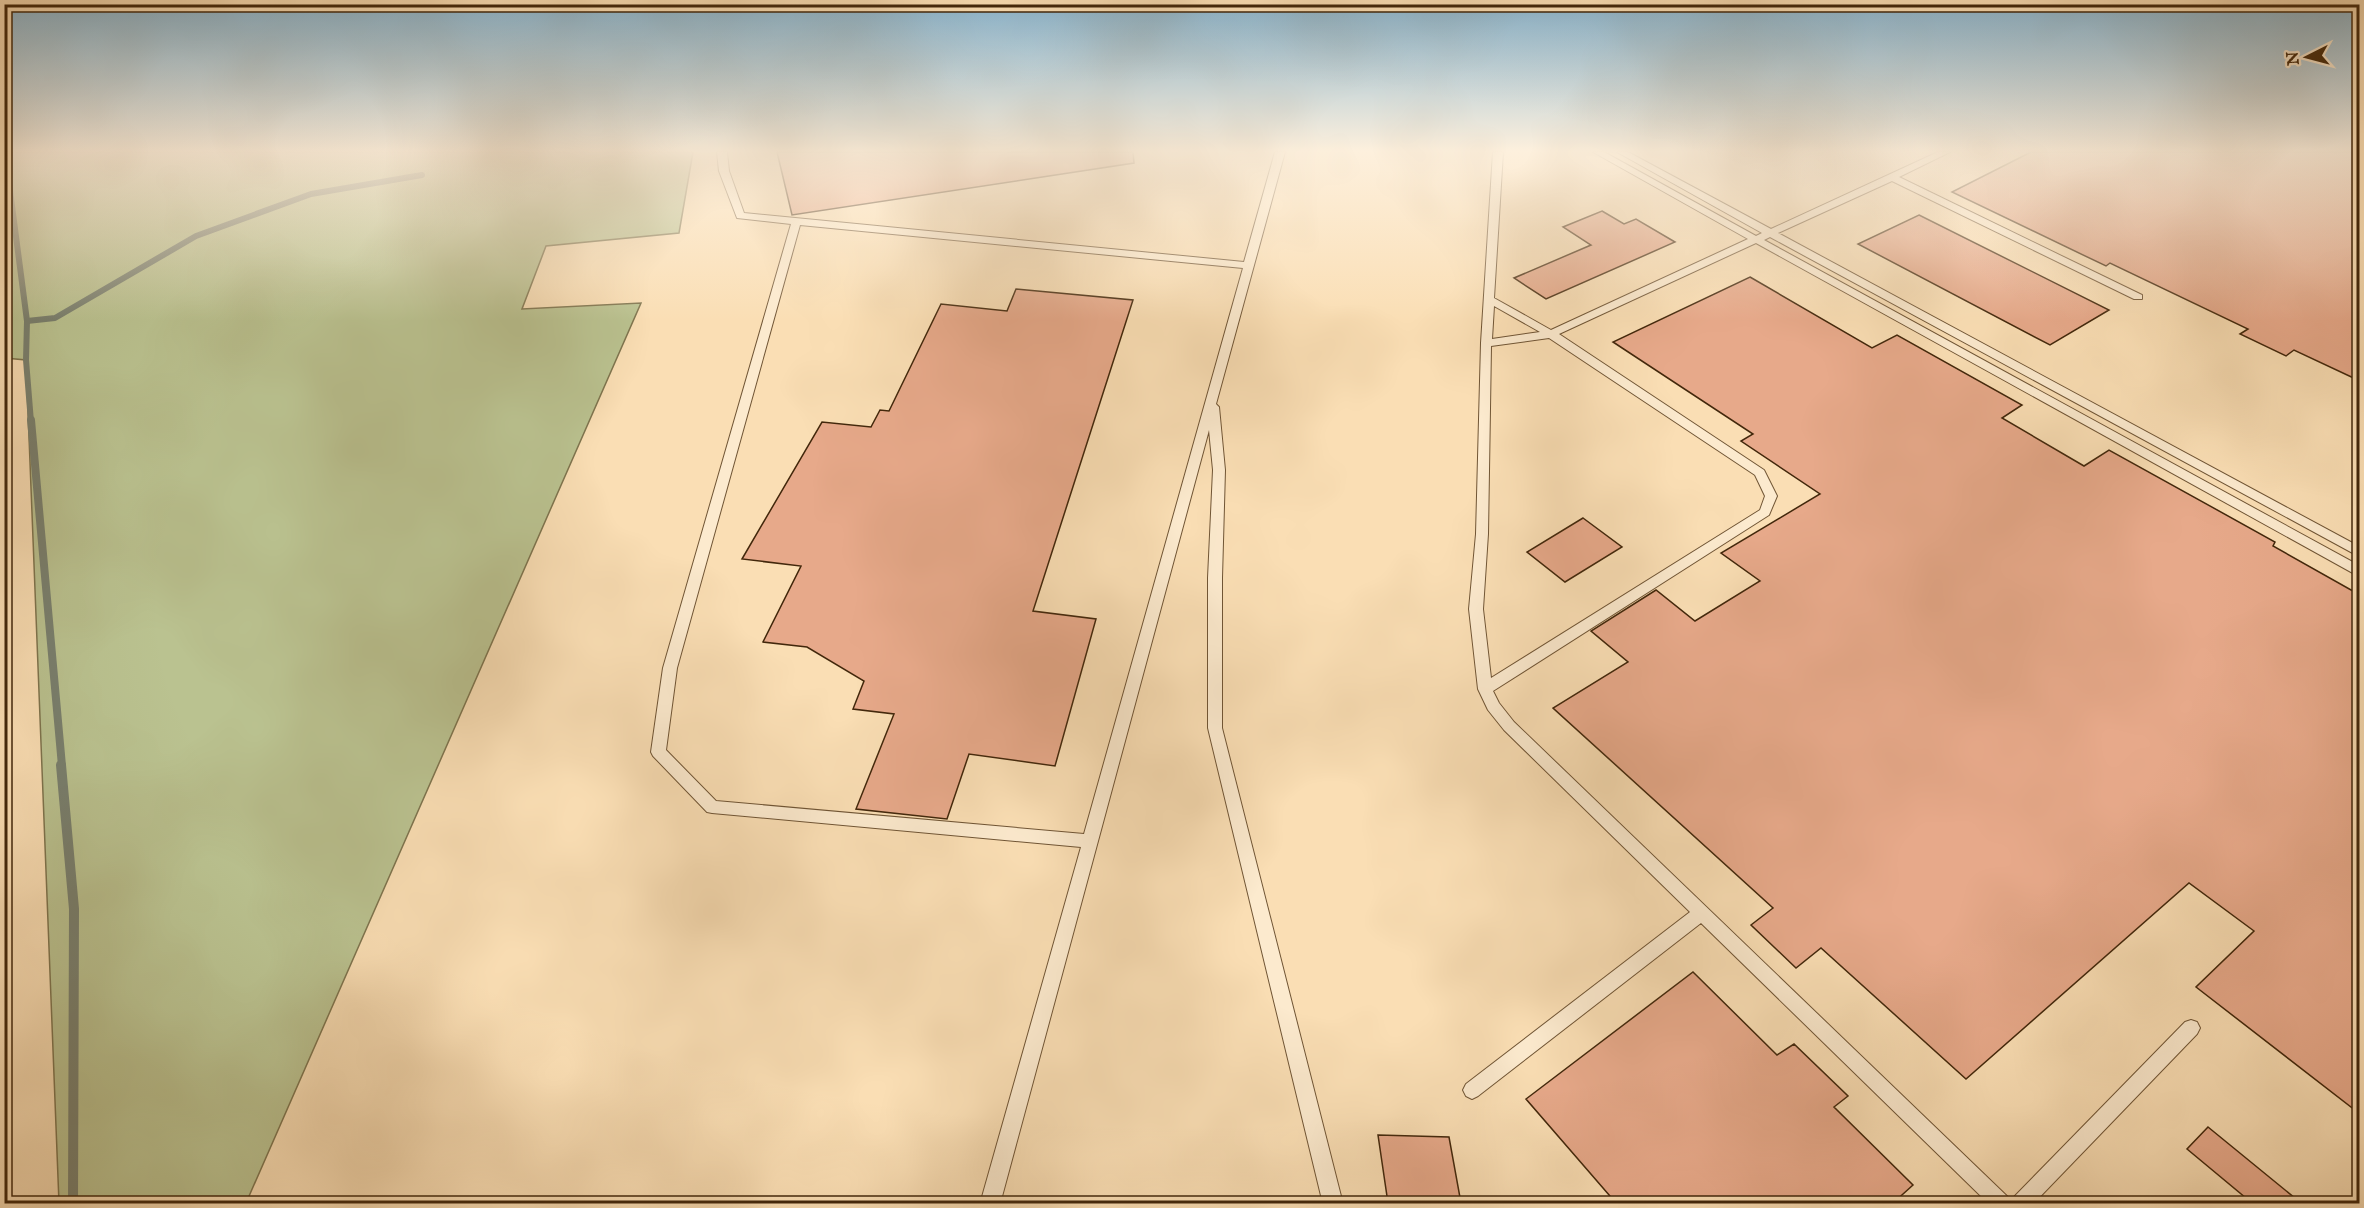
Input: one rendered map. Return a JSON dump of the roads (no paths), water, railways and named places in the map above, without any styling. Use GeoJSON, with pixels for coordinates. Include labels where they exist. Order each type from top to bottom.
{"type":"FeatureCollection","features":[{"type":"Feature","properties":{"kind":"lane"},"geometry":{"type":"LineString","coordinates":[[737,208],[740,216],[1249,266]]}},
{"type":"Feature","properties":{"kind":"lane"},"geometry":{"type":"LineString","coordinates":[[990,1203],[1265,208]]}},
{"type":"Feature","properties":{"kind":"lane"},"geometry":{"type":"LineString","coordinates":[[1495,208],[1486,343],[1482,534],[1476,609],[1485,689],[1493,706],[1509,726],[2003,1203]]}},
{"type":"Feature","properties":{"kind":"lane"},"geometry":{"type":"LineString","coordinates":[[1699,208],[2360,572]]}},
{"type":"Feature","properties":{"kind":"lane"},"geometry":{"type":"LineString","coordinates":[[1722,208],[2360,553]]}},
{"type":"Feature","properties":{"kind":"lane"},"geometry":{"type":"LineString","coordinates":[[1486,343],[1551,334],[1824,208]]}},
{"type":"Feature","properties":{"kind":"lane"},"geometry":{"type":"LineString","coordinates":[[1956,208],[2138,297]]}},
{"type":"Feature","properties":{"kind":"lane"},"geometry":{"type":"LineString","coordinates":[[796,222],[670,668],[658,752],[712,807],[1090,842]]}},
{"type":"Feature","properties":{"kind":"lane"},"geometry":{"type":"LineString","coordinates":[[1485,689],[1765,512],[1771,496],[1760,473],[1551,334],[1489,299]]}},
{"type":"Feature","properties":{"kind":"lane"},"geometry":{"type":"LineString","coordinates":[[2045,399],[2057,390]]}},
{"type":"Feature","properties":{"kind":"lane"},"geometry":{"type":"LineString","coordinates":[[1212,399],[1219,470],[1215,578],[1215,728],[1333,1203]]}},
{"type":"Feature","properties":{"kind":"lane"},"geometry":{"type":"LineString","coordinates":[[2202,485],[2216,475]]}},
{"type":"Feature","properties":{"kind":"lane"},"geometry":{"type":"LineString","coordinates":[[1472,1090],[1701,913]]}},
{"type":"Feature","properties":{"kind":"lane"},"geometry":{"type":"LineString","coordinates":[[2019,1203],[2191,1028]]}},
{"type":"Feature","properties":{"kind":"waterway"},"geometry":{"type":"LineString","coordinates":[[12,208],[27,321]]}},
{"type":"Feature","properties":{"kind":"waterway"},"geometry":{"type":"LineString","coordinates":[[27,321],[55,318],[196,236],[272,208]]}},
{"type":"Feature","properties":{"kind":"waterway"},"geometry":{"type":"LineString","coordinates":[[27,321],[26,360],[31,422]]}},
{"type":"Feature","properties":{"kind":"waterway"},"geometry":{"type":"LineString","coordinates":[[31,420],[62,766]]}},
{"type":"Feature","properties":{"kind":"waterway"},"geometry":{"type":"LineString","coordinates":[[61,765],[74,909],[73,1204]]}}]}
